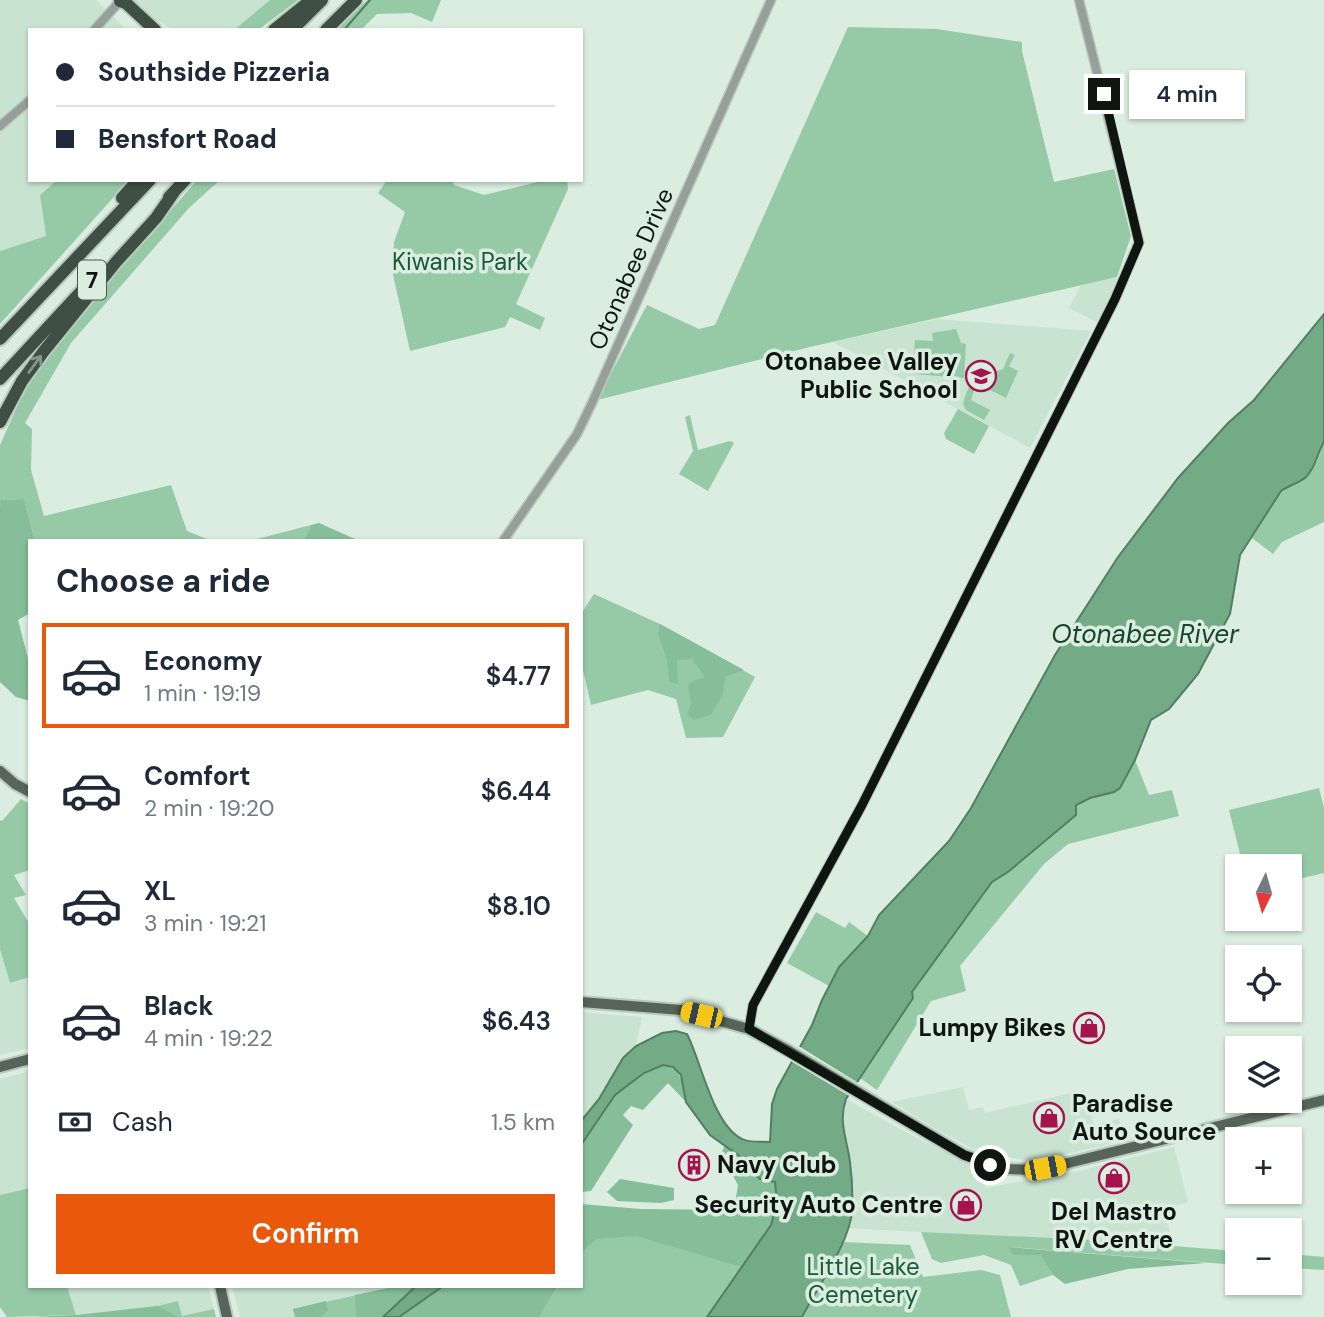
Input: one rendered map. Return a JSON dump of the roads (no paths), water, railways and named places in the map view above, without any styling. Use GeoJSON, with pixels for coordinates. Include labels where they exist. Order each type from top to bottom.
{"type":"FeatureCollection","features":[{"type":"Feature","properties":{"kind":"highway"},"geometry":{"type":"LineString","coordinates":[[120,0],[122,8],[143,28]]}},
{"type":"Feature","properties":{"kind":"highway"},"geometry":{"type":"LineString","coordinates":[[120,0],[153,28]]}},
{"type":"Feature","properties":{"kind":"highway"},"geometry":{"type":"LineString","coordinates":[[276,28],[311,0]]}},
{"type":"Feature","properties":{"kind":"highway"},"geometry":{"type":"LineString","coordinates":[[294,28],[322,0]]}},
{"type":"Feature","properties":{"kind":"highway"},"geometry":{"type":"LineString","coordinates":[[328,28],[356,0]]}},
{"type":"Feature","properties":{"kind":"highway"},"geometry":{"type":"LineString","coordinates":[[67,268],[76,252],[136,182]]}},
{"type":"Feature","properties":{"kind":"highway","name":"7"},"geometry":{"type":"LineString","coordinates":[[0,339],[148,182]]}},
{"type":"Feature","properties":{"kind":"highway","name":"7"},"geometry":{"type":"LineString","coordinates":[[0,379],[183,182]]}},
{"type":"Feature","properties":{"kind":"highway"},"geometry":{"type":"LineString","coordinates":[[0,422],[22,381],[44,351],[116,262],[156,218],[174,192]]}},
{"type":"Feature","properties":{"kind":"main road"},"geometry":{"type":"LineString","coordinates":[[0,771],[28,791]]}},
{"type":"Feature","properties":{"kind":"main road"},"geometry":{"type":"LineString","coordinates":[[583,1002],[681,1010],[749,1029],[964,1155],[990,1165],[1032,1170],[1066,1164],[1324,1100]]}},
{"type":"Feature","properties":{"kind":"main road"},"geometry":{"type":"LineString","coordinates":[[0,1067],[28,1060]]}},
{"type":"Feature","properties":{"kind":"main road"},"geometry":{"type":"LineString","coordinates":[[220,1288],[227,1317]]}},
{"type":"Feature","properties":{"kind":"street"},"geometry":{"type":"LineString","coordinates":[[96,28],[120,0]]}},
{"type":"Feature","properties":{"kind":"street","name":"Otonabee Drive"},"geometry":{"type":"LineString","coordinates":[[504,539],[577,434],[771,0]]}},
{"type":"Feature","properties":{"kind":"street"},"geometry":{"type":"LineString","coordinates":[[749,1029],[753,1005],[862,805],[1115,299],[1139,243],[1079,0]]}},
{"type":"Feature","properties":{"kind":"street"},"geometry":{"type":"LineString","coordinates":[[0,126],[28,102]]}},
{"type":"Feature","properties":{"kind":"water","name":"Otonabee River"},"geometry":{"type":"Polygon","coordinates":[[[1324,314],[1324,442],[1309,473],[1304,479],[1281,491],[1240,555],[1230,614],[1198,674],[1169,709],[1151,720],[1120,788],[1076,805],[1076,815],[1008,872],[992,882],[912,992],[913,998],[846,1099],[843,1123],[852,1180],[850,1223],[839,1251],[802,1317],[707,1317],[771,1225],[777,1202],[775,1182],[760,1179],[749,1169],[746,1161],[710,1135],[686,1102],[681,1075],[673,1067],[663,1065],[644,1073],[615,1095],[583,1142],[583,1119],[599,1099],[623,1058],[636,1046],[662,1033],[676,1031],[687,1034],[716,1107],[732,1132],[745,1140],[770,1142],[772,1104],[777,1089],[812,1025],[839,967],[868,936],[879,915],[949,841],[971,808],[1055,655],[1118,557],[1178,478],[1228,423],[1254,400],[1324,314]]]}},
{"type":"Feature","properties":{"kind":"water"},"geometry":{"type":"Polygon","coordinates":[[[414,1288],[440,1288],[399,1317],[383,1317],[414,1288]]]}},
{"type":"Feature","properties":{"kind":"waterway"},"geometry":{"type":"LineString","coordinates":[[346,28],[370,0]]}},
{"type":"Feature","properties":{"kind":"place","name":"Otonabee Valley Public School"},"geometry":{"type":"Point","coordinates":[981,376]}},
{"type":"Feature","properties":{"kind":"place","name":"Lumpy Bikes"},"geometry":{"type":"Point","coordinates":[1089,1028]}},
{"type":"Feature","properties":{"kind":"place","name":"Paradise Auto Source"},"geometry":{"type":"Point","coordinates":[1049,1118]}},
{"type":"Feature","properties":{"kind":"place","name":"Navy Club"},"geometry":{"type":"Point","coordinates":[694,1165]}},
{"type":"Feature","properties":{"kind":"place","name":"Del Mastro RV Centre"},"geometry":{"type":"Point","coordinates":[1114,1178]}},
{"type":"Feature","properties":{"kind":"place","name":"Security Auto Centre"},"geometry":{"type":"Point","coordinates":[966,1205]}},
{"type":"Feature","properties":{"kind":"park label","name":"Kiwanis Park"},"geometry":{"type":"Point","coordinates":[460,262]}},
{"type":"Feature","properties":{"kind":"park label","name":"Little Lake Cemetery"},"geometry":{"type":"Point","coordinates":[863,1281]}}]}
